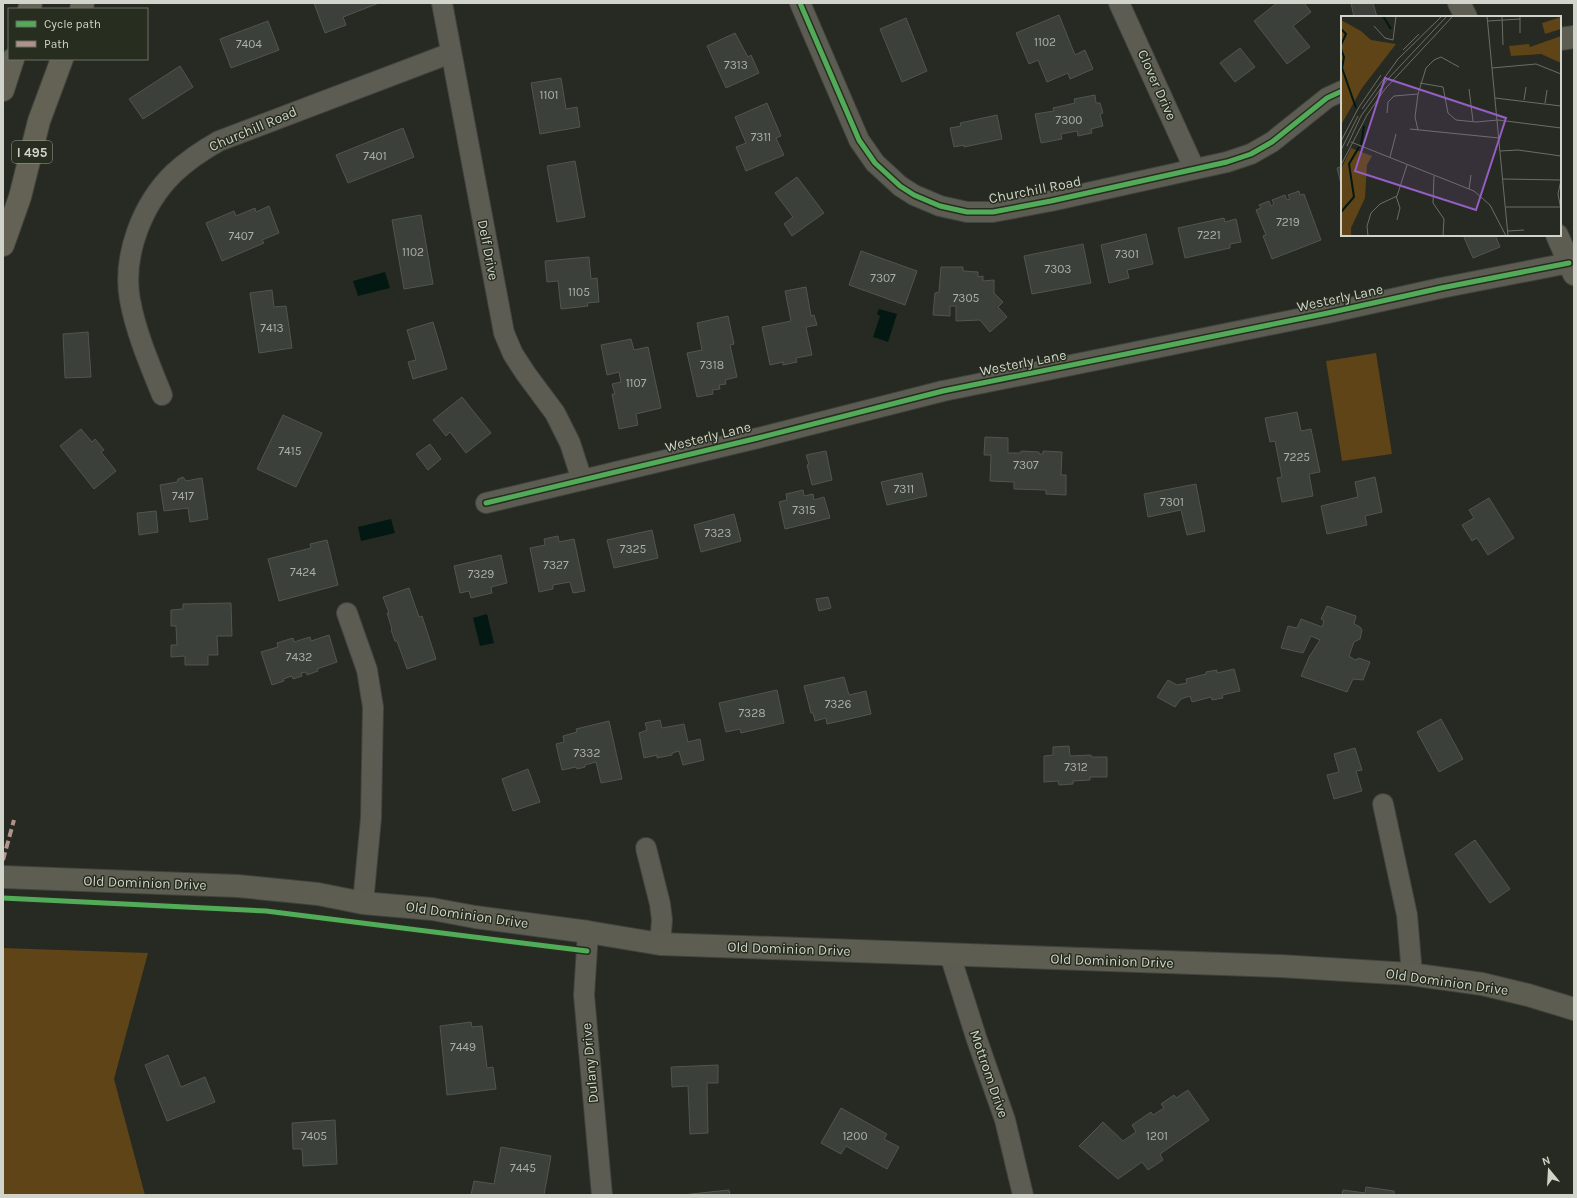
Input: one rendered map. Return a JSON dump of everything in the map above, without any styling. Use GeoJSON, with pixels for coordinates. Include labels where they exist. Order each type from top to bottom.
{"type":"FeatureCollection","features":[{"type":"Feature","properties":{"kind":"highway"},"geometry":{"type":"LineString","coordinates":[[3,90],[13,60]]}},
{"type":"Feature","properties":{"kind":"highway","name":"I 495"},"geometry":{"type":"LineString","coordinates":[[3,245],[20,197],[39,121],[62,60]]}},
{"type":"Feature","properties":{"kind":"main road"},"geometry":{"type":"LineString","coordinates":[[1460,3],[1466,16]]}},
{"type":"Feature","properties":{"kind":"main road"},"geometry":{"type":"LineString","coordinates":[[1561,39],[1574,37]]}},
{"type":"Feature","properties":{"kind":"main road"},"geometry":{"type":"LineString","coordinates":[[1557,236],[1572,269]]}},
{"type":"Feature","properties":{"kind":"main road","name":"Old Dominion Drive"},"geometry":{"type":"LineString","coordinates":[[3,878],[238,886],[318,894],[363,903],[432,909],[476,917],[588,932],[660,944],[1280,966],[1410,974],[1482,984],[1528,995],[1574,1009]]}},
{"type":"Feature","properties":{"kind":"street","name":"Delf Drive"},"geometry":{"type":"LineString","coordinates":[[442,3],[504,333],[512,354],[555,413],[570,443],[582,480]]}},
{"type":"Feature","properties":{"kind":"street","name":"Churchill Road"},"geometry":{"type":"LineString","coordinates":[[800,3],[859,140],[870,157],[893,181],[914,195],[940,206],[967,212],[993,212],[1051,201],[1194,168],[1227,162],[1251,154],[1272,142],[1306,113],[1327,98],[1341,91]]}},
{"type":"Feature","properties":{"kind":"street","name":"Clover Drive"},"geometry":{"type":"LineString","coordinates":[[1119,3],[1194,168]]}},
{"type":"Feature","properties":{"kind":"street","name":"Churchill Road"},"geometry":{"type":"LineString","coordinates":[[162,395],[136,326],[130,299],[129,269],[133,245],[142,219],[156,195],[174,173],[196,154],[219,141],[451,53]]}},
{"type":"Feature","properties":{"kind":"street","name":"Westerly Lane"},"geometry":{"type":"LineString","coordinates":[[486,503],[943,391],[1328,313],[1441,288],[1572,269]]}},
{"type":"Feature","properties":{"kind":"street"},"geometry":{"type":"LineString","coordinates":[[347,613],[367,670],[373,707],[371,818],[363,903]]}},
{"type":"Feature","properties":{"kind":"street"},"geometry":{"type":"LineString","coordinates":[[1383,804],[1407,915],[1411,962],[1410,974]]}},
{"type":"Feature","properties":{"kind":"street"},"geometry":{"type":"LineString","coordinates":[[646,848],[660,904],[662,920],[660,944]]}},
{"type":"Feature","properties":{"kind":"street","name":"Dulany Drive"},"geometry":{"type":"LineString","coordinates":[[588,932],[584,995],[602,1195]]}},
{"type":"Feature","properties":{"kind":"street","name":"Mottrom Drive"},"geometry":{"type":"LineString","coordinates":[[950,955],[977,1040],[1005,1120],[1023,1195]]}},
{"type":"Feature","properties":{"kind":"shaded area"},"geometry":{"type":"Polygon","coordinates":[[[1376,353],[1392,454],[1342,461],[1326,361],[1376,353]]]}},
{"type":"Feature","properties":{"kind":"shaded area"},"geometry":{"type":"Polygon","coordinates":[[[3,948],[148,953],[114,1079],[145,1195],[3,1195],[3,948]]]}},
{"type":"Feature","properties":{"kind":"water"},"geometry":{"type":"Polygon","coordinates":[[[385,272],[390,288],[358,296],[353,281],[385,272]]]}},
{"type":"Feature","properties":{"kind":"water"},"geometry":{"type":"Polygon","coordinates":[[[879,309],[897,314],[888,342],[873,337],[880,316],[877,314],[879,309]]]}},
{"type":"Feature","properties":{"kind":"water"},"geometry":{"type":"Polygon","coordinates":[[[391,519],[395,533],[361,541],[358,527],[391,519]]]}},
{"type":"Feature","properties":{"kind":"water"},"geometry":{"type":"Polygon","coordinates":[[[487,614],[494,643],[480,646],[473,618],[487,614]]]}},
{"type":"Feature","properties":{"kind":"building"},"geometry":{"type":"Polygon","coordinates":[[[314,3],[379,3],[343,17],[346,25],[325,33],[314,3]]]}},
{"type":"Feature","properties":{"kind":"building"},"geometry":{"type":"Polygon","coordinates":[[[1277,3],[1304,3],[1311,12],[1293,26],[1310,47],[1287,64],[1254,21],[1277,3]]]}},
{"type":"Feature","properties":{"kind":"building"},"geometry":{"type":"Polygon","coordinates":[[[1351,3],[1373,3],[1377,16],[1354,16],[1351,3]]]}},
{"type":"Feature","properties":{"kind":"building"},"geometry":{"type":"Polygon","coordinates":[[[1059,15],[1075,55],[1085,50],[1093,69],[1070,79],[1068,73],[1047,82],[1038,60],[1029,64],[1016,33],[1059,15]]]}},
{"type":"Feature","properties":{"kind":"building"},"geometry":{"type":"Polygon","coordinates":[[[906,18],[927,71],[902,82],[880,29],[906,18]]]}},
{"type":"Feature","properties":{"kind":"building"},"geometry":{"type":"Polygon","coordinates":[[[268,21],[279,50],[231,68],[220,39],[268,21]]]}},
{"type":"Feature","properties":{"kind":"building"},"geometry":{"type":"Polygon","coordinates":[[[735,33],[748,57],[751,55],[759,73],[726,88],[707,46],[735,33]]]}},
{"type":"Feature","properties":{"kind":"building"},"geometry":{"type":"Polygon","coordinates":[[[1240,48],[1255,67],[1235,82],[1220,63],[1240,48]]]}},
{"type":"Feature","properties":{"kind":"building"},"geometry":{"type":"Polygon","coordinates":[[[180,66],[193,87],[143,119],[129,99],[180,66]]]}},
{"type":"Feature","properties":{"kind":"building"},"geometry":{"type":"Polygon","coordinates":[[[561,78],[566,109],[577,107],[580,127],[540,134],[531,83],[561,78]]]}},
{"type":"Feature","properties":{"kind":"building"},"geometry":{"type":"Polygon","coordinates":[[[1095,95],[1096,103],[1100,103],[1103,113],[1100,114],[1103,126],[1091,129],[1092,133],[1078,136],[1077,131],[1061,134],[1062,139],[1041,143],[1035,114],[1054,111],[1053,108],[1075,103],[1074,99],[1095,95]]]}},
{"type":"Feature","properties":{"kind":"building"},"geometry":{"type":"Polygon","coordinates":[[[767,103],[781,136],[776,138],[784,155],[746,171],[736,147],[746,143],[735,117],[767,103]]]}},
{"type":"Feature","properties":{"kind":"building"},"geometry":{"type":"Polygon","coordinates":[[[997,115],[1002,139],[964,147],[964,145],[954,147],[950,128],[961,126],[960,123],[997,115]]]}},
{"type":"Feature","properties":{"kind":"building"},"geometry":{"type":"Polygon","coordinates":[[[403,128],[414,157],[348,183],[336,155],[403,128]]]}},
{"type":"Feature","properties":{"kind":"building"},"geometry":{"type":"Polygon","coordinates":[[[575,161],[585,217],[557,222],[547,166],[575,161]]]}},
{"type":"Feature","properties":{"kind":"building"},"geometry":{"type":"Polygon","coordinates":[[[1341,166],[1341,184],[1337,168],[1341,166]]]}},
{"type":"Feature","properties":{"kind":"building"},"geometry":{"type":"Polygon","coordinates":[[[797,177],[824,213],[792,236],[784,224],[793,217],[775,193],[797,177]]]}},
{"type":"Feature","properties":{"kind":"building"},"geometry":{"type":"Polygon","coordinates":[[[1299,191],[1300,195],[1304,194],[1321,240],[1272,259],[1263,236],[1266,235],[1256,210],[1261,208],[1259,205],[1269,201],[1271,206],[1274,204],[1272,200],[1285,195],[1287,200],[1290,199],[1288,195],[1299,191]]]}},
{"type":"Feature","properties":{"kind":"building"},"geometry":{"type":"Polygon","coordinates":[[[269,206],[279,233],[262,240],[264,243],[222,261],[206,223],[234,211],[236,216],[255,208],[256,212],[269,206]]]}},
{"type":"Feature","properties":{"kind":"building"},"geometry":{"type":"Polygon","coordinates":[[[421,215],[433,284],[404,289],[392,220],[421,215]]]}},
{"type":"Feature","properties":{"kind":"building"},"geometry":{"type":"Polygon","coordinates":[[[1224,218],[1225,222],[1236,219],[1241,242],[1230,244],[1230,248],[1185,258],[1178,228],[1224,218]]]}},
{"type":"Feature","properties":{"kind":"building"},"geometry":{"type":"Polygon","coordinates":[[[1146,234],[1153,264],[1127,270],[1129,278],[1109,283],[1101,245],[1146,234]]]}},
{"type":"Feature","properties":{"kind":"building"},"geometry":{"type":"Polygon","coordinates":[[[1463,236],[1495,236],[1500,247],[1473,258],[1463,236]]]}},
{"type":"Feature","properties":{"kind":"building"},"geometry":{"type":"Polygon","coordinates":[[[1083,244],[1091,283],[1032,294],[1024,256],[1083,244]]]}},
{"type":"Feature","properties":{"kind":"building"},"geometry":{"type":"Polygon","coordinates":[[[861,251],[917,271],[905,305],[849,285],[861,251]]]}},
{"type":"Feature","properties":{"kind":"building"},"geometry":{"type":"Polygon","coordinates":[[[589,257],[591,279],[597,278],[599,302],[587,303],[588,306],[561,309],[558,281],[547,282],[545,261],[589,257]]]}},
{"type":"Feature","properties":{"kind":"building"},"geometry":{"type":"Polygon","coordinates":[[[941,267],[963,267],[963,271],[978,272],[978,277],[983,276],[983,281],[994,280],[994,293],[1003,302],[998,307],[1007,317],[990,332],[980,320],[956,321],[956,306],[950,306],[950,316],[933,315],[935,293],[939,292],[941,267]]]}},
{"type":"Feature","properties":{"kind":"building"},"geometry":{"type":"Polygon","coordinates":[[[806,287],[811,316],[814,315],[817,325],[806,327],[812,355],[796,358],[797,362],[783,365],[783,362],[770,365],[762,327],[791,321],[785,291],[806,287]]]}},
{"type":"Feature","properties":{"kind":"building"},"geometry":{"type":"Polygon","coordinates":[[[272,290],[274,307],[286,306],[292,348],[259,353],[250,293],[272,290]]]}},
{"type":"Feature","properties":{"kind":"building"},"geometry":{"type":"Polygon","coordinates":[[[728,316],[734,344],[730,345],[737,377],[725,380],[726,384],[719,385],[720,389],[712,390],[713,394],[697,397],[687,353],[702,350],[697,323],[728,316]]]}},
{"type":"Feature","properties":{"kind":"building"},"geometry":{"type":"Polygon","coordinates":[[[433,322],[447,369],[413,379],[408,362],[416,360],[407,330],[433,322]]]}},
{"type":"Feature","properties":{"kind":"building"},"geometry":{"type":"Polygon","coordinates":[[[88,332],[91,377],[65,378],[63,334],[88,332]]]}},
{"type":"Feature","properties":{"kind":"building"},"geometry":{"type":"Polygon","coordinates":[[[631,339],[634,350],[648,347],[661,408],[636,414],[638,425],[619,429],[612,394],[615,394],[612,384],[621,382],[619,372],[607,375],[601,345],[631,339]]]}},
{"type":"Feature","properties":{"kind":"building"},"geometry":{"type":"Polygon","coordinates":[[[462,397],[491,433],[466,453],[450,432],[446,436],[433,420],[462,397]]]}},
{"type":"Feature","properties":{"kind":"building"},"geometry":{"type":"Polygon","coordinates":[[[1297,412],[1301,431],[1311,429],[1320,472],[1309,474],[1313,496],[1282,502],[1277,478],[1282,477],[1275,441],[1270,442],[1265,418],[1297,412]]]}},
{"type":"Feature","properties":{"kind":"building"},"geometry":{"type":"Polygon","coordinates":[[[283,415],[322,433],[296,487],[257,469],[283,415]]]}},
{"type":"Feature","properties":{"kind":"building"},"geometry":{"type":"Polygon","coordinates":[[[81,429],[92,442],[95,439],[104,450],[101,452],[116,471],[94,489],[60,446],[81,429]]]}},
{"type":"Feature","properties":{"kind":"building"},"geometry":{"type":"Polygon","coordinates":[[[985,437],[1008,438],[1008,453],[1021,453],[1021,451],[1039,452],[1039,454],[1043,454],[1043,451],[1062,452],[1061,475],[1066,475],[1066,495],[1046,494],[1046,490],[1014,489],[1014,482],[990,481],[991,455],[984,455],[985,437]]]}},
{"type":"Feature","properties":{"kind":"building"},"geometry":{"type":"Polygon","coordinates":[[[430,444],[441,459],[428,470],[416,454],[430,444]]]}},
{"type":"Feature","properties":{"kind":"building"},"geometry":{"type":"Polygon","coordinates":[[[826,451],[832,480],[812,485],[806,455],[826,451]]]}},
{"type":"Feature","properties":{"kind":"building"},"geometry":{"type":"Polygon","coordinates":[[[922,473],[927,496],[887,505],[881,482],[922,473]]]}},
{"type":"Feature","properties":{"kind":"building"},"geometry":{"type":"Polygon","coordinates":[[[183,477],[186,481],[202,478],[208,519],[190,522],[188,508],[164,511],[160,485],[177,482],[178,479],[183,477]]]}},
{"type":"Feature","properties":{"kind":"building"},"geometry":{"type":"Polygon","coordinates":[[[1375,477],[1382,512],[1365,516],[1367,525],[1327,534],[1321,506],[1358,497],[1355,482],[1375,477]]]}},
{"type":"Feature","properties":{"kind":"building"},"geometry":{"type":"Polygon","coordinates":[[[1196,484],[1205,531],[1187,535],[1181,510],[1148,517],[1144,494],[1196,484]]]}},
{"type":"Feature","properties":{"kind":"building"},"geometry":{"type":"Polygon","coordinates":[[[803,490],[804,496],[813,494],[814,500],[824,497],[830,518],[785,529],[779,502],[787,500],[786,494],[803,490]]]}},
{"type":"Feature","properties":{"kind":"building"},"geometry":{"type":"Polygon","coordinates":[[[1489,498],[1514,538],[1488,555],[1477,538],[1472,541],[1462,525],[1474,518],[1469,510],[1489,498]]]}},
{"type":"Feature","properties":{"kind":"building"},"geometry":{"type":"Polygon","coordinates":[[[156,511],[158,532],[139,535],[137,513],[156,511]]]}},
{"type":"Feature","properties":{"kind":"building"},"geometry":{"type":"Polygon","coordinates":[[[734,514],[741,541],[701,552],[694,525],[734,514]]]}},
{"type":"Feature","properties":{"kind":"building"},"geometry":{"type":"Polygon","coordinates":[[[652,530],[658,558],[614,568],[607,540],[652,530]]]}},
{"type":"Feature","properties":{"kind":"building"},"geometry":{"type":"Polygon","coordinates":[[[558,536],[559,542],[574,539],[585,591],[573,593],[570,582],[553,585],[553,589],[539,592],[530,548],[545,545],[544,539],[558,536]]]}},
{"type":"Feature","properties":{"kind":"building"},"geometry":{"type":"Polygon","coordinates":[[[327,540],[338,585],[279,601],[268,559],[311,548],[310,544],[327,540]]]}},
{"type":"Feature","properties":{"kind":"building"},"geometry":{"type":"Polygon","coordinates":[[[501,555],[507,583],[491,587],[492,593],[471,598],[469,591],[460,593],[454,566],[501,555]]]}},
{"type":"Feature","properties":{"kind":"building"},"geometry":{"type":"Polygon","coordinates":[[[409,588],[419,617],[422,616],[436,659],[407,669],[397,641],[395,641],[391,630],[392,629],[387,613],[389,613],[383,597],[409,588]]]}},
{"type":"Feature","properties":{"kind":"building"},"geometry":{"type":"Polygon","coordinates":[[[828,597],[831,608],[819,611],[816,599],[828,597]]]}},
{"type":"Feature","properties":{"kind":"building"},"geometry":{"type":"Polygon","coordinates":[[[231,603],[232,636],[217,636],[218,655],[208,655],[208,665],[185,665],[185,656],[171,657],[171,645],[177,645],[176,626],[171,626],[171,610],[183,609],[183,604],[231,603]]]}},
{"type":"Feature","properties":{"kind":"building"},"geometry":{"type":"Polygon","coordinates":[[[1327,606],[1356,616],[1354,624],[1362,630],[1360,639],[1354,642],[1349,656],[1355,660],[1359,658],[1370,662],[1363,680],[1353,679],[1347,692],[1301,676],[1309,657],[1320,640],[1311,636],[1303,653],[1281,648],[1288,626],[1297,628],[1301,619],[1322,627],[1324,621],[1321,619],[1327,606]]]}},
{"type":"Feature","properties":{"kind":"building"},"geometry":{"type":"Polygon","coordinates":[[[329,635],[337,662],[317,669],[318,671],[307,675],[306,672],[301,673],[302,676],[293,679],[292,676],[283,679],[284,681],[272,685],[261,652],[278,647],[277,643],[293,638],[294,642],[310,637],[311,641],[329,635]]]}},
{"type":"Feature","properties":{"kind":"building"},"geometry":{"type":"Polygon","coordinates":[[[1234,669],[1240,691],[1222,695],[1223,698],[1212,700],[1211,697],[1192,702],[1190,696],[1181,699],[1175,707],[1157,697],[1168,680],[1177,685],[1187,683],[1186,679],[1206,674],[1206,672],[1217,670],[1217,673],[1234,669]]]}},
{"type":"Feature","properties":{"kind":"building"},"geometry":{"type":"Polygon","coordinates":[[[844,677],[849,695],[866,691],[871,714],[827,724],[826,718],[815,721],[813,713],[811,713],[804,686],[844,677]]]}},
{"type":"Feature","properties":{"kind":"building"},"geometry":{"type":"Polygon","coordinates":[[[777,690],[784,723],[741,733],[740,729],[726,732],[719,703],[777,690]]]}},
{"type":"Feature","properties":{"kind":"building"},"geometry":{"type":"Polygon","coordinates":[[[1441,719],[1463,759],[1439,772],[1417,732],[1441,719]]]}},
{"type":"Feature","properties":{"kind":"building"},"geometry":{"type":"Polygon","coordinates":[[[660,720],[662,728],[684,724],[688,742],[700,739],[704,760],[683,765],[679,751],[672,753],[672,755],[657,758],[657,755],[644,758],[639,733],[647,730],[645,723],[660,720]]]}},
{"type":"Feature","properties":{"kind":"building"},"geometry":{"type":"Polygon","coordinates":[[[609,721],[622,779],[601,783],[596,762],[577,769],[576,767],[562,770],[556,744],[564,742],[563,736],[577,732],[576,729],[609,721]]]}},
{"type":"Feature","properties":{"kind":"building"},"geometry":{"type":"Polygon","coordinates":[[[1069,746],[1070,756],[1091,755],[1091,757],[1107,757],[1107,777],[1090,777],[1090,780],[1073,781],[1073,784],[1059,785],[1058,781],[1044,782],[1044,756],[1053,755],[1053,747],[1069,746]]]}},
{"type":"Feature","properties":{"kind":"building"},"geometry":{"type":"Polygon","coordinates":[[[1355,748],[1362,770],[1356,771],[1362,791],[1334,799],[1327,775],[1339,772],[1334,754],[1355,748]]]}},
{"type":"Feature","properties":{"kind":"building"},"geometry":{"type":"Polygon","coordinates":[[[528,769],[540,802],[513,811],[502,779],[528,769]]]}},
{"type":"Feature","properties":{"kind":"building"},"geometry":{"type":"Polygon","coordinates":[[[1475,840],[1510,889],[1490,903],[1455,854],[1475,840]]]}},
{"type":"Feature","properties":{"kind":"building"},"geometry":{"type":"Polygon","coordinates":[[[471,1022],[472,1027],[482,1026],[487,1068],[493,1067],[496,1089],[447,1095],[440,1026],[471,1022]]]}},
{"type":"Feature","properties":{"kind":"building"},"geometry":{"type":"Polygon","coordinates":[[[168,1055],[181,1087],[205,1077],[215,1102],[167,1121],[145,1065],[168,1055]]]}},
{"type":"Feature","properties":{"kind":"building"},"geometry":{"type":"Polygon","coordinates":[[[718,1065],[718,1083],[707,1083],[708,1133],[690,1134],[688,1086],[672,1087],[671,1067],[718,1065]]]}},
{"type":"Feature","properties":{"kind":"building"},"geometry":{"type":"Polygon","coordinates":[[[1188,1090],[1209,1120],[1160,1154],[1163,1160],[1148,1170],[1142,1162],[1118,1179],[1079,1146],[1103,1122],[1123,1141],[1136,1132],[1132,1125],[1151,1112],[1153,1115],[1164,1108],[1161,1104],[1174,1095],[1176,1098],[1188,1090]]]}},
{"type":"Feature","properties":{"kind":"building"},"geometry":{"type":"Polygon","coordinates":[[[841,1108],[887,1134],[884,1139],[899,1147],[887,1169],[846,1146],[841,1154],[821,1143],[841,1108]]]}},
{"type":"Feature","properties":{"kind":"building"},"geometry":{"type":"Polygon","coordinates":[[[335,1120],[337,1164],[303,1166],[302,1149],[293,1149],[292,1123],[335,1120]]]}},
{"type":"Feature","properties":{"kind":"building"},"geometry":{"type":"Polygon","coordinates":[[[501,1147],[551,1156],[544,1195],[471,1195],[474,1181],[494,1184],[501,1147]]]}},
{"type":"Feature","properties":{"kind":"building"},"geometry":{"type":"Polygon","coordinates":[[[1366,1187],[1394,1191],[1394,1195],[1342,1195],[1343,1190],[1365,1193],[1366,1187]]]}},
{"type":"Feature","properties":{"kind":"building"},"geometry":{"type":"Polygon","coordinates":[[[729,1190],[730,1195],[682,1195],[729,1190]]]}},
{"type":"Feature","properties":{"kind":"marked path"},"geometry":{"type":"LineString","coordinates":[[3,860],[14,820]]}},
{"type":"Feature","properties":{"kind":"cycle path"},"geometry":{"type":"LineString","coordinates":[[800,3],[859,140],[875,163],[900,186],[914,195],[940,206],[967,212],[993,212],[1051,201],[1227,162],[1251,154],[1272,142],[1327,98],[1341,91]]}},
{"type":"Feature","properties":{"kind":"cycle path"},"geometry":{"type":"LineString","coordinates":[[486,503],[758,438],[943,391],[1569,263]]}},
{"type":"Feature","properties":{"kind":"cycle path"},"geometry":{"type":"LineString","coordinates":[[3,898],[266,911],[587,951]]}}]}
